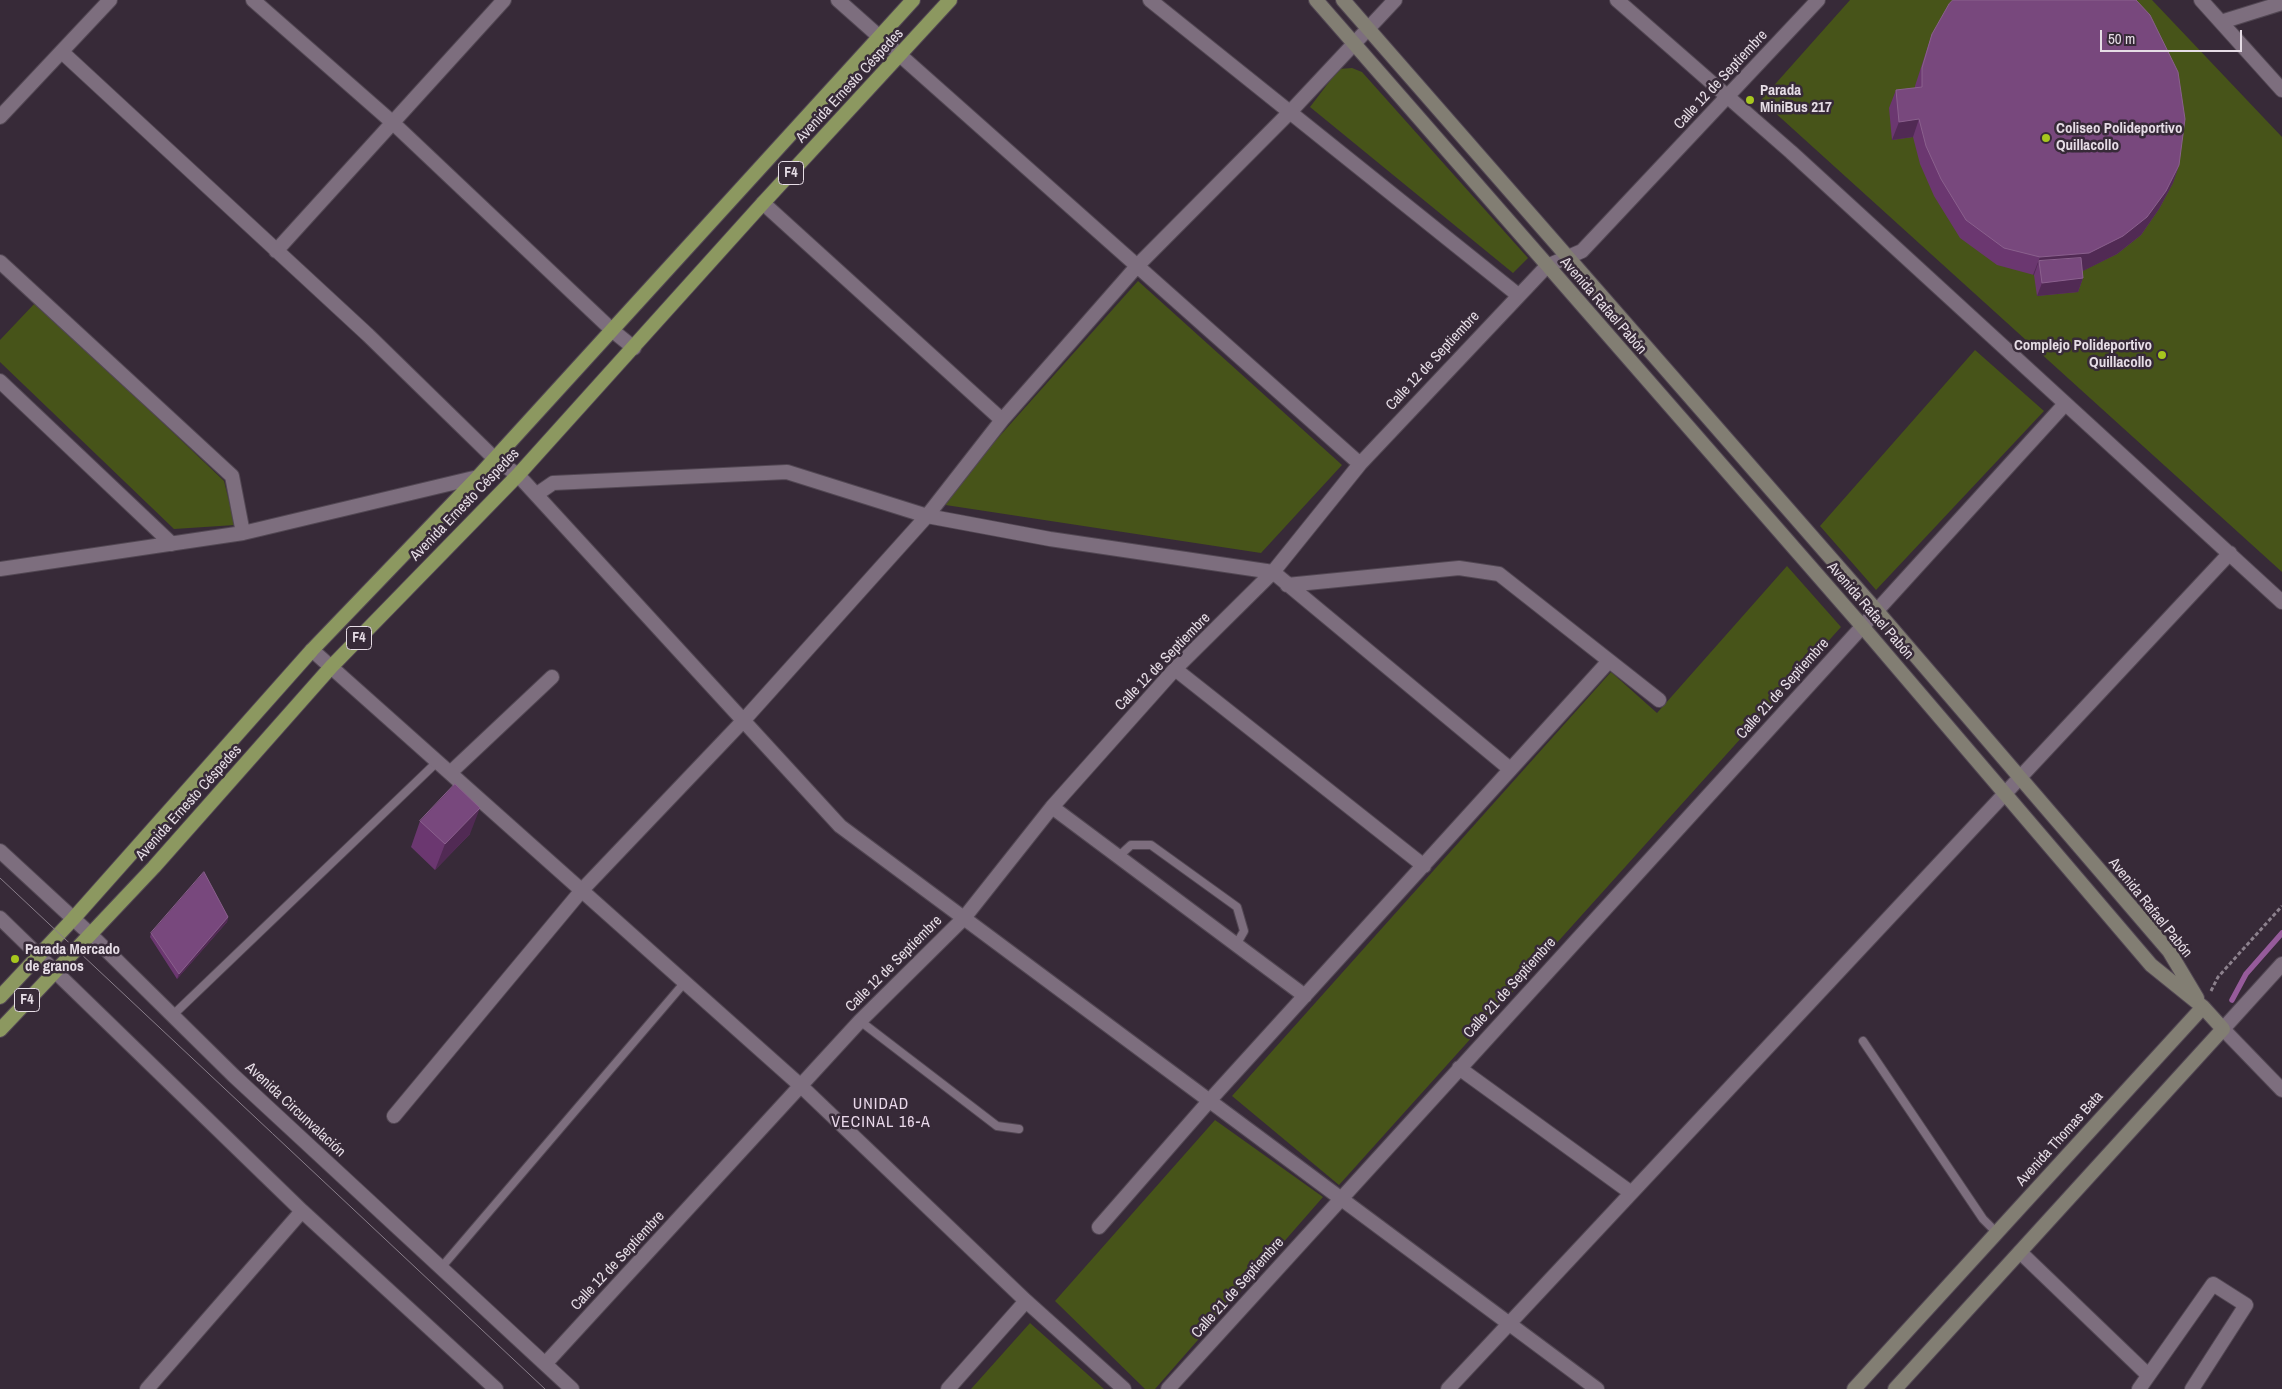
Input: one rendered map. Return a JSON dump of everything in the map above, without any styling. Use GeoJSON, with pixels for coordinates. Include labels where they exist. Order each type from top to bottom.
{"type":"FeatureCollection","features":[{"type":"Feature","properties":{"kind":"highway","name":"Avenida Ernesto Céspedes"},"geometry":{"type":"LineString","coordinates":[[0,997],[73,919],[312,650],[495,459],[913,0]]}},
{"type":"Feature","properties":{"kind":"highway","name":"Avenida Ernesto Céspedes"},"geometry":{"type":"LineString","coordinates":[[0,1030],[154,868],[331,667],[518,475],[763,203],[901,56],[950,0]]}},
{"type":"Feature","properties":{"kind":"main road","name":"Avenida Rafael Pabón"},"geometry":{"type":"LineString","coordinates":[[1316,0],[1862,626],[2151,965],[2203,1007]]}},
{"type":"Feature","properties":{"kind":"main road","name":"Avenida Rafael Pabón"},"geometry":{"type":"LineString","coordinates":[[1343,0],[1877,611],[2168,952],[2203,1007]]}},
{"type":"Feature","properties":{"kind":"main road"},"geometry":{"type":"LineString","coordinates":[[1895,1389],[2224,1029],[2203,1007]]}},
{"type":"Feature","properties":{"kind":"main road","name":"Avenida Thomas Bata"},"geometry":{"type":"LineString","coordinates":[[1854,1389],[2203,1007]]}},
{"type":"Feature","properties":{"kind":"street"},"geometry":{"type":"LineString","coordinates":[[0,117],[110,0]]}},
{"type":"Feature","properties":{"kind":"street"},"geometry":{"type":"LineString","coordinates":[[253,0],[392,122],[613,331],[634,348]]}},
{"type":"Feature","properties":{"kind":"street"},"geometry":{"type":"LineString","coordinates":[[276,251],[504,0]]}},
{"type":"Feature","properties":{"kind":"street"},"geometry":{"type":"LineString","coordinates":[[838,0],[1360,464]]}},
{"type":"Feature","properties":{"kind":"street"},"geometry":{"type":"LineString","coordinates":[[1150,0],[1291,111],[1518,295]]}},
{"type":"Feature","properties":{"kind":"street"},"geometry":{"type":"LineString","coordinates":[[394,1116],[582,890],[743,721],[927,516],[1002,420],[1138,265],[1291,111],[1395,0]]}},
{"type":"Feature","properties":{"kind":"street"},"geometry":{"type":"LineString","coordinates":[[1617,0],[1791,152],[2282,602]]}},
{"type":"Feature","properties":{"kind":"street","name":"Calle 12 de Septiembre"},"geometry":{"type":"LineString","coordinates":[[545,1364],[860,1020],[964,918],[1052,807],[1175,669],[1273,572],[1360,464],[1547,266],[1582,252],[1818,0]]}},
{"type":"Feature","properties":{"kind":"street"},"geometry":{"type":"LineString","coordinates":[[2202,0],[2282,90]]}},
{"type":"Feature","properties":{"kind":"street"},"geometry":{"type":"LineString","coordinates":[[2221,22],[2282,3]]}},
{"type":"Feature","properties":{"kind":"street"},"geometry":{"type":"LineString","coordinates":[[62,52],[368,335],[495,459],[518,475],[840,826],[1597,1389]]}},
{"type":"Feature","properties":{"kind":"street"},"geometry":{"type":"LineString","coordinates":[[763,203],[1002,420]]}},
{"type":"Feature","properties":{"kind":"street"},"geometry":{"type":"LineString","coordinates":[[0,262],[232,476],[243,533]]}},
{"type":"Feature","properties":{"kind":"street"},"geometry":{"type":"LineString","coordinates":[[0,381],[172,544]]}},
{"type":"Feature","properties":{"kind":"street","name":"Calle 21 de Septiembre"},"geometry":{"type":"LineString","coordinates":[[1168,1389],[2065,404]]}},
{"type":"Feature","properties":{"kind":"street"},"geometry":{"type":"LineString","coordinates":[[536,494],[553,483],[787,472],[927,516],[1050,539],[1273,572],[1286,585],[1510,769]]}},
{"type":"Feature","properties":{"kind":"street"},"geometry":{"type":"LineString","coordinates":[[0,569],[243,533],[478,477]]}},
{"type":"Feature","properties":{"kind":"street"},"geometry":{"type":"LineString","coordinates":[[1448,1389],[1630,1192],[2230,553]]}},
{"type":"Feature","properties":{"kind":"street"},"geometry":{"type":"LineString","coordinates":[[1286,585],[1459,568],[1499,574],[1660,700]]}},
{"type":"Feature","properties":{"kind":"street"},"geometry":{"type":"LineString","coordinates":[[312,650],[801,1086],[1026,1301],[1124,1389]]}},
{"type":"Feature","properties":{"kind":"street"},"geometry":{"type":"LineString","coordinates":[[1099,1227],[1210,1100],[1609,661]]}},
{"type":"Feature","properties":{"kind":"street"},"geometry":{"type":"LineString","coordinates":[[1175,669],[1424,866]]}},
{"type":"Feature","properties":{"kind":"street"},"geometry":{"type":"LineString","coordinates":[[450,773],[552,677]]}},
{"type":"Feature","properties":{"kind":"street"},"geometry":{"type":"LineString","coordinates":[[1052,807],[1305,996]]}},
{"type":"Feature","properties":{"kind":"street","name":"Avenida Circunvalación"},"geometry":{"type":"LineString","coordinates":[[0,851],[90,934],[234,1076],[572,1389]]}},
{"type":"Feature","properties":{"kind":"street"},"geometry":{"type":"LineString","coordinates":[[0,918],[302,1211],[496,1389]]}},
{"type":"Feature","properties":{"kind":"street"},"geometry":{"type":"LineString","coordinates":[[2282,964],[2224,1029],[2282,1090]]}},
{"type":"Feature","properties":{"kind":"street"},"geometry":{"type":"LineString","coordinates":[[1459,1068],[1630,1192]]}},
{"type":"Feature","properties":{"kind":"street"},"geometry":{"type":"LineString","coordinates":[[148,1389],[302,1211]]}},
{"type":"Feature","properties":{"kind":"street"},"geometry":{"type":"LineString","coordinates":[[2020,1252],[2148,1375]]}},
{"type":"Feature","properties":{"kind":"street"},"geometry":{"type":"LineString","coordinates":[[2139,1389],[2213,1284],[2246,1305],[2192,1389]]}},
{"type":"Feature","properties":{"kind":"street"},"geometry":{"type":"LineString","coordinates":[[948,1389],[1026,1301]]}},
{"type":"Feature","properties":{"kind":"lane"},"geometry":{"type":"LineString","coordinates":[[173,1015],[437,762]]}},
{"type":"Feature","properties":{"kind":"lane"},"geometry":{"type":"LineString","coordinates":[[1118,857],[1131,845],[1152,845],[1236,907],[1244,931],[1236,944]]}},
{"type":"Feature","properties":{"kind":"lane"},"geometry":{"type":"LineString","coordinates":[[440,1268],[685,982]]}},
{"type":"Feature","properties":{"kind":"lane"},"geometry":{"type":"LineString","coordinates":[[860,1020],[997,1126],[1019,1129]]}},
{"type":"Feature","properties":{"kind":"lane"},"geometry":{"type":"LineString","coordinates":[[1863,1041],[1983,1220],[1997,1233]]}},
{"type":"Feature","properties":{"kind":"path"},"geometry":{"type":"LineString","coordinates":[[2203,1007],[2218,977],[2282,906]]}},
{"type":"Feature","properties":{"kind":"green space","name":"Complejo Polideportivo Quillacollo"},"geometry":{"type":"Polygon","coordinates":[[[1850,0],[2152,0],[2282,137],[2282,572],[1761,100],[1850,0]]]}},
{"type":"Feature","properties":{"kind":"green space"},"geometry":{"type":"Polygon","coordinates":[[[1352,68],[1362,72],[1528,258],[1513,273],[1310,107],[1339,69],[1352,68]]]}},
{"type":"Feature","properties":{"kind":"green space"},"geometry":{"type":"Polygon","coordinates":[[[1138,281],[1342,465],[1261,553],[939,504],[1138,281]]]}},
{"type":"Feature","properties":{"kind":"green space"},"geometry":{"type":"Polygon","coordinates":[[[36,302],[224,481],[235,525],[174,529],[0,362],[0,340],[36,302]]]}},
{"type":"Feature","properties":{"kind":"green space"},"geometry":{"type":"Polygon","coordinates":[[[1975,350],[2044,411],[1876,590],[1820,526],[1975,350]]]}},
{"type":"Feature","properties":{"kind":"green space"},"geometry":{"type":"Polygon","coordinates":[[[1787,566],[1841,627],[1339,1185],[1232,1096],[1611,672],[1657,713],[1787,566]]]}},
{"type":"Feature","properties":{"kind":"green space"},"geometry":{"type":"Polygon","coordinates":[[[1215,1120],[1323,1197],[1155,1389],[1145,1389],[1055,1301],[1215,1120]]]}},
{"type":"Feature","properties":{"kind":"green space"},"geometry":{"type":"Polygon","coordinates":[[[1030,1323],[1104,1389],[971,1389],[1030,1323]]]}},
{"type":"Feature","properties":{"kind":"building","name":"Coliseo Polideportivo Quillacollo"},"geometry":{"type":"Polygon","coordinates":[[[1953,0],[2136,0],[2150,15],[2178,72],[2185,119],[2179,165],[2166,191],[2147,217],[2123,236],[2089,253],[2040,257],[2004,248],[1966,220],[1941,179],[1926,146],[1919,119],[1899,122],[1896,90],[1922,87],[1922,68],[1932,34],[1953,0]]]}},
{"type":"Feature","properties":{"kind":"building"},"geometry":{"type":"Polygon","coordinates":[[[2081,258],[2083,278],[2042,283],[2039,261],[2081,258]]]}},
{"type":"Feature","properties":{"kind":"building"},"geometry":{"type":"Polygon","coordinates":[[[455,784],[480,808],[445,844],[420,821],[455,784]]]}},
{"type":"Feature","properties":{"kind":"building"},"geometry":{"type":"Polygon","coordinates":[[[204,872],[228,917],[179,974],[151,933],[204,872]]]}},
{"type":"Feature","properties":{"kind":"waterway"},"geometry":{"type":"LineString","coordinates":[[2232,1000],[2246,974],[2282,933]]}},
{"type":"Feature","properties":{"kind":"tram line"},"geometry":{"type":"LineString","coordinates":[[0,878],[545,1389]]}},
{"type":"Feature","properties":{"kind":"place","name":"Parada MiniBus 217"},"geometry":{"type":"Point","coordinates":[1750,100]}},
{"type":"Feature","properties":{"kind":"place","name":"Coliseo Polideportivo Quillacollo"},"geometry":{"type":"Point","coordinates":[2046,138]}},
{"type":"Feature","properties":{"kind":"place","name":"Complejo Polideportivo Quillacollo"},"geometry":{"type":"Point","coordinates":[2162,355]}},
{"type":"Feature","properties":{"kind":"place","name":"Parada Mercado de granos"},"geometry":{"type":"Point","coordinates":[15,959]}},
{"type":"Feature","properties":{"kind":"district","name":"UNIDAD VECINAL 16-A"},"geometry":{"type":"Point","coordinates":[881,1114]}}]}
